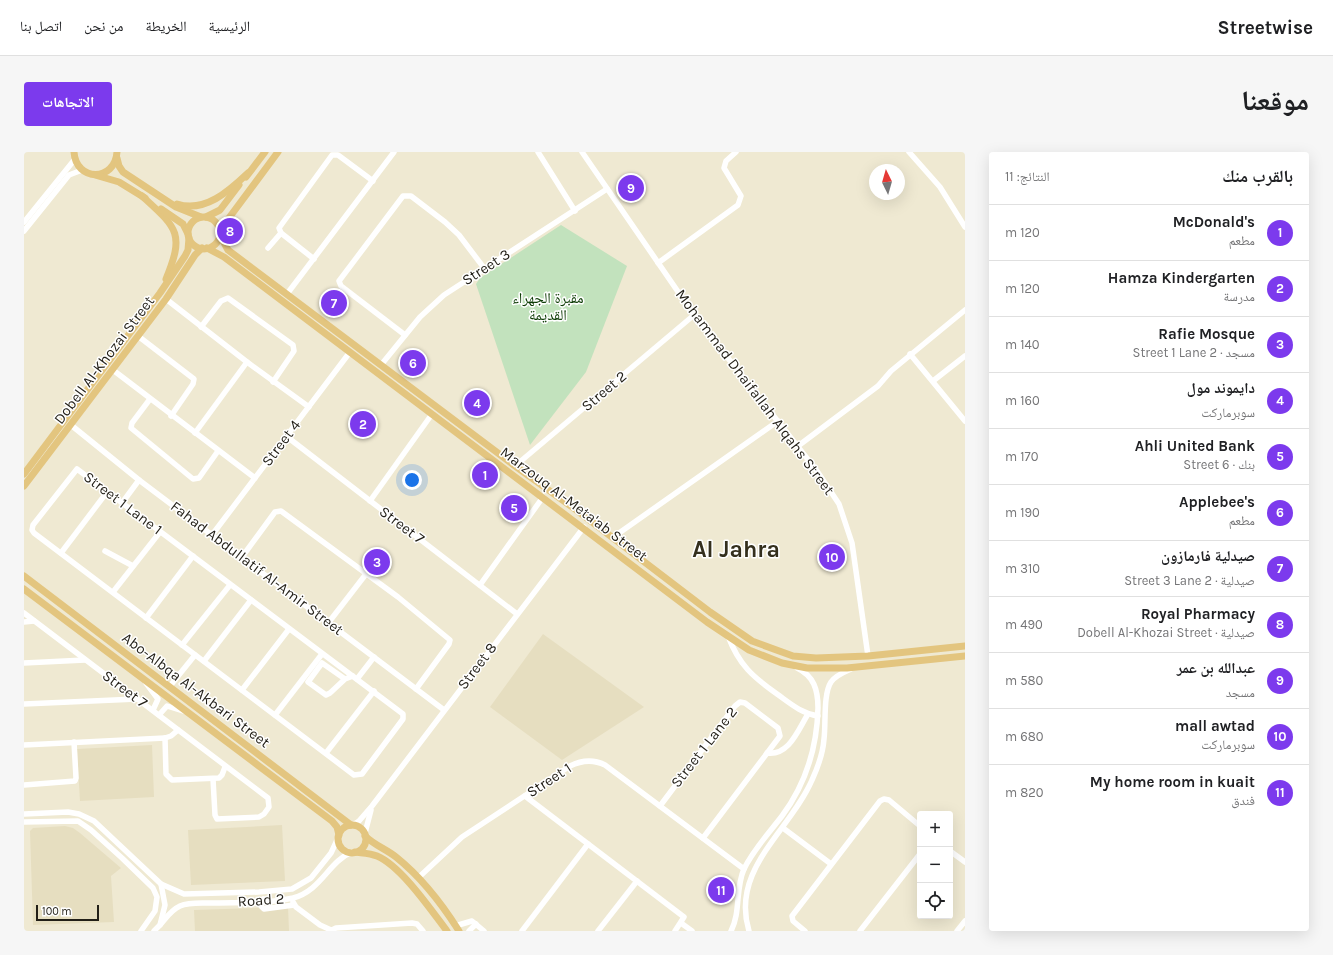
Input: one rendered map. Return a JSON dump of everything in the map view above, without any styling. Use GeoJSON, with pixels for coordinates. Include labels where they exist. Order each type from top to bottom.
{"type":"FeatureCollection","features":[{"type":"Feature","properties":{"kind":"main road"},"geometry":{"type":"LineString","coordinates":[[74,154],[82,170],[119,182],[142,196],[183,224],[188,236],[196,246],[205,248],[217,242],[220,233],[278,152]]}},
{"type":"Feature","properties":{"kind":"main road"},"geometry":{"type":"LineString","coordinates":[[264,153],[266,161],[271,161]]}},
{"type":"Feature","properties":{"kind":"main road"},"geometry":{"type":"LineString","coordinates":[[188,236],[193,221],[220,210],[264,153]]}},
{"type":"Feature","properties":{"kind":"main road"},"geometry":{"type":"LineString","coordinates":[[95,175],[109,171],[117,155]]}},
{"type":"Feature","properties":{"kind":"main road"},"geometry":{"type":"LineString","coordinates":[[117,155],[119,166],[123,172],[184,211],[214,220],[220,233]]}},
{"type":"Feature","properties":{"kind":"main road"},"geometry":{"type":"LineString","coordinates":[[256,163],[263,165],[263,171]]}},
{"type":"Feature","properties":{"kind":"main road"},"geometry":{"type":"LineString","coordinates":[[165,200],[183,206],[204,204],[227,192],[248,173]]}},
{"type":"Feature","properties":{"kind":"main road"},"geometry":{"type":"LineString","coordinates":[[142,196],[168,221],[175,233],[175,256],[160,293]]}},
{"type":"Feature","properties":{"kind":"main road","name":"Marzouq Al-Meta'ab Street"},"geometry":{"type":"LineString","coordinates":[[220,233],[228,250],[710,612],[752,641],[804,658],[868,656],[965,646]]}},
{"type":"Feature","properties":{"kind":"main road","name":"Dobell Al-Khozai Street"},"geometry":{"type":"LineString","coordinates":[[24,474],[88,386],[160,293],[188,250],[188,236]]}},
{"type":"Feature","properties":{"kind":"main road","name":"Marzouq Al-Meta'ab Street"},"geometry":{"type":"LineString","coordinates":[[205,248],[224,257],[466,440],[728,636],[749,650],[789,665],[824,669],[965,656]]}},
{"type":"Feature","properties":{"kind":"main road","name":"Dobell Al-Khozai Street"},"geometry":{"type":"LineString","coordinates":[[24,486],[166,299],[195,255],[205,248]]}},
{"type":"Feature","properties":{"kind":"main road"},"geometry":{"type":"LineString","coordinates":[[329,336],[334,334],[335,330]]}},
{"type":"Feature","properties":{"kind":"main road"},"geometry":{"type":"LineString","coordinates":[[340,344],[341,339],[345,338]]}},
{"type":"Feature","properties":{"kind":"main road"},"geometry":{"type":"LineString","coordinates":[[88,386],[90,392],[96,392]]}},
{"type":"Feature","properties":{"kind":"main road"},"geometry":{"type":"LineString","coordinates":[[80,397],[86,398],[88,402]]}},
{"type":"Feature","properties":{"kind":"main road"},"geometry":{"type":"LineString","coordinates":[[466,440],[470,439],[472,434]]}},
{"type":"Feature","properties":{"kind":"main road"},"geometry":{"type":"LineString","coordinates":[[476,447],[478,442],[482,441]]}},
{"type":"Feature","properties":{"kind":"main road","name":"Abo-Albqa Al-Akbari Street"},"geometry":{"type":"LineString","coordinates":[[24,576],[352,825]]}},
{"type":"Feature","properties":{"kind":"main road","name":"Abo-Albqa Al-Akbari Street"},"geometry":{"type":"LineString","coordinates":[[24,589],[332,821],[339,836]]}},
{"type":"Feature","properties":{"kind":"main road"},"geometry":{"type":"LineString","coordinates":[[67,620],[68,617],[72,617],[106,642],[113,643]]}},
{"type":"Feature","properties":{"kind":"main road"},"geometry":{"type":"LineString","coordinates":[[205,724],[212,727],[240,748],[246,749],[247,746]]}},
{"type":"Feature","properties":{"kind":"main road"},"geometry":{"type":"LineString","coordinates":[[447,931],[411,886],[383,859],[375,855],[354,852],[342,848],[339,836],[342,829],[352,825],[360,827],[365,834],[398,858],[436,898],[457,928]]}},
{"type":"Feature","properties":{"kind":"main road"},"geometry":{"type":"LineString","coordinates":[[354,852],[363,846],[365,834]]}},
{"type":"Feature","properties":{"kind":"street"},"geometry":{"type":"LineString","coordinates":[[287,294],[394,152]]}},
{"type":"Feature","properties":{"kind":"street"},"geometry":{"type":"LineString","coordinates":[[538,152],[576,211]]}},
{"type":"Feature","properties":{"kind":"street","name":"Mohammad Dhaifallah Alqahs Street"},"geometry":{"type":"LineString","coordinates":[[582,152],[694,315],[830,488],[839,504],[856,564],[868,656]]}},
{"type":"Feature","properties":{"kind":"street"},"geometry":{"type":"LineString","coordinates":[[658,263],[738,205],[741,196],[724,168],[726,160],[736,152]]}},
{"type":"Feature","properties":{"kind":"street"},"geometry":{"type":"LineString","coordinates":[[909,152],[940,187],[965,227]]}},
{"type":"Feature","properties":{"kind":"street"},"geometry":{"type":"LineString","coordinates":[[24,222],[74,154]]}},
{"type":"Feature","properties":{"kind":"street"},"geometry":{"type":"LineString","coordinates":[[314,259],[279,231],[280,225],[333,154],[338,155],[373,181]]}},
{"type":"Feature","properties":{"kind":"street"},"geometry":{"type":"LineString","coordinates":[[24,231],[69,175],[82,170]]}},
{"type":"Feature","properties":{"kind":"street","name":"Street 3"},"geometry":{"type":"LineString","coordinates":[[381,365],[405,335],[440,298],[484,268],[576,211],[607,189]]}},
{"type":"Feature","properties":{"kind":"street"},"geometry":{"type":"LineString","coordinates":[[405,335],[341,286],[339,282],[403,196],[411,196],[445,222],[459,235],[484,268]]}},
{"type":"Feature","properties":{"kind":"street"},"geometry":{"type":"LineString","coordinates":[[268,248],[281,233]]}},
{"type":"Feature","properties":{"kind":"street"},"geometry":{"type":"LineString","coordinates":[[201,327],[220,301],[228,298],[293,345],[294,351],[273,382]]}},
{"type":"Feature","properties":{"kind":"street"},"geometry":{"type":"LineString","coordinates":[[166,299],[273,382],[308,407]]}},
{"type":"Feature","properties":{"kind":"street"},"geometry":{"type":"LineString","coordinates":[[798,446],[878,386],[891,371],[910,354],[965,310]]}},
{"type":"Feature","properties":{"kind":"street","name":"Street 2"},"geometry":{"type":"LineString","coordinates":[[515,466],[694,315]]}},
{"type":"Feature","properties":{"kind":"street"},"geometry":{"type":"LineString","coordinates":[[138,336],[194,379],[193,384],[171,416]]}},
{"type":"Feature","properties":{"kind":"street","name":"Street 4"},"geometry":{"type":"LineString","coordinates":[[212,535],[350,352]]}},
{"type":"Feature","properties":{"kind":"street"},"geometry":{"type":"LineString","coordinates":[[910,354],[965,421]]}},
{"type":"Feature","properties":{"kind":"street"},"geometry":{"type":"LineString","coordinates":[[933,381],[965,356]]}},
{"type":"Feature","properties":{"kind":"street"},"geometry":{"type":"LineString","coordinates":[[195,433],[247,362]]}},
{"type":"Feature","properties":{"kind":"street"},"geometry":{"type":"LineString","coordinates":[[113,370],[171,416],[255,478]]}},
{"type":"Feature","properties":{"kind":"street"},"geometry":{"type":"LineString","coordinates":[[150,399],[132,423],[131,428],[193,479],[199,478],[218,451]]}},
{"type":"Feature","properties":{"kind":"street"},"geometry":{"type":"LineString","coordinates":[[370,501],[432,414]]}},
{"type":"Feature","properties":{"kind":"street"},"geometry":{"type":"LineString","coordinates":[[612,538],[778,421]]}},
{"type":"Feature","properties":{"kind":"street","name":"Fahad Abdullatif Al-Amir Street"},"geometry":{"type":"LineString","coordinates":[[71,425],[139,480],[444,710]]}},
{"type":"Feature","properties":{"kind":"street","name":"Street 7"},"geometry":{"type":"LineString","coordinates":[[286,436],[517,614]]}},
{"type":"Feature","properties":{"kind":"street","name":"Street 1 Lane 1"},"geometry":{"type":"LineString","coordinates":[[76,470],[81,470],[122,504],[322,654],[374,691],[401,713],[404,718],[362,774],[358,776],[354,775],[32,530],[32,525],[76,470]]}},
{"type":"Feature","properties":{"kind":"street"},"geometry":{"type":"LineString","coordinates":[[122,504],[139,480]]}},
{"type":"Feature","properties":{"kind":"street"},"geometry":{"type":"LineString","coordinates":[[61,553],[107,492]]}},
{"type":"Feature","properties":{"kind":"street"},"geometry":{"type":"LineString","coordinates":[[480,585],[543,497]]}},
{"type":"Feature","properties":{"kind":"street"},"geometry":{"type":"LineString","coordinates":[[242,557],[276,512],[280,511],[366,574],[450,640],[449,644],[416,689]]}},
{"type":"Feature","properties":{"kind":"street","name":"Street 8"},"geometry":{"type":"LineString","coordinates":[[352,825],[359,821],[372,806],[584,527]]}},
{"type":"Feature","properties":{"kind":"street"},"geometry":{"type":"LineString","coordinates":[[113,592],[160,532]]}},
{"type":"Feature","properties":{"kind":"street"},"geometry":{"type":"LineString","coordinates":[[104,550],[133,566]]}},
{"type":"Feature","properties":{"kind":"street"},"geometry":{"type":"LineString","coordinates":[[146,618],[193,556]]}},
{"type":"Feature","properties":{"kind":"street"},"geometry":{"type":"LineString","coordinates":[[328,622],[366,574]]}},
{"type":"Feature","properties":{"kind":"street"},"geometry":{"type":"LineString","coordinates":[[182,645],[230,584]]}},
{"type":"Feature","properties":{"kind":"street"},"geometry":{"type":"LineString","coordinates":[[204,661],[251,600]]}},
{"type":"Feature","properties":{"kind":"street","name":"Street 7"},"geometry":{"type":"LineString","coordinates":[[24,613],[153,710],[225,767],[268,798],[270,805],[262,816],[255,818],[218,819],[215,815],[213,779]]}},
{"type":"Feature","properties":{"kind":"street"},"geometry":{"type":"LineString","coordinates":[[24,622],[34,621]]}},
{"type":"Feature","properties":{"kind":"street"},"geometry":{"type":"LineString","coordinates":[[242,690],[289,629]]}},
{"type":"Feature","properties":{"kind":"street"},"geometry":{"type":"LineString","coordinates":[[728,636],[738,658],[756,679],[798,710],[818,716]]}},
{"type":"Feature","properties":{"kind":"street"},"geometry":{"type":"LineString","coordinates":[[275,715],[322,654]]}},
{"type":"Feature","properties":{"kind":"street"},"geometry":{"type":"LineString","coordinates":[[170,686],[195,655]]}},
{"type":"Feature","properties":{"kind":"street"},"geometry":{"type":"LineString","coordinates":[[345,679],[322,663],[308,684],[326,695],[330,694],[345,679],[355,678],[374,657]]}},
{"type":"Feature","properties":{"kind":"street"},"geometry":{"type":"LineString","coordinates":[[24,663],[86,660]]}},
{"type":"Feature","properties":{"kind":"street"},"geometry":{"type":"LineString","coordinates":[[731,931],[736,916],[738,891],[744,869],[783,815],[804,779],[815,741],[818,716],[817,693],[812,679],[803,671],[789,665]]}},
{"type":"Feature","properties":{"kind":"street"},"geometry":{"type":"LineString","coordinates":[[749,931],[745,904],[749,882],[756,863],[804,798],[820,762],[824,741],[828,687],[834,678],[851,669],[863,666]]}},
{"type":"Feature","properties":{"kind":"street"},"geometry":{"type":"LineString","coordinates":[[142,678],[158,699],[153,710]]}},
{"type":"Feature","properties":{"kind":"street"},"geometry":{"type":"LineString","coordinates":[[326,753],[374,691]]}},
{"type":"Feature","properties":{"kind":"street"},"geometry":{"type":"LineString","coordinates":[[24,704],[137,699]]}},
{"type":"Feature","properties":{"kind":"street"},"geometry":{"type":"LineString","coordinates":[[818,704],[821,702],[826,704]]}},
{"type":"Feature","properties":{"kind":"street","name":"Street 1 Lane 2"},"geometry":{"type":"LineString","coordinates":[[660,806],[738,703],[745,703],[778,728],[779,738],[703,838]]}},
{"type":"Feature","properties":{"kind":"street"},"geometry":{"type":"LineString","coordinates":[[159,715],[167,706],[187,712]]}},
{"type":"Feature","properties":{"kind":"street"},"geometry":{"type":"LineString","coordinates":[[767,753],[778,754],[787,747],[808,714]]}},
{"type":"Feature","properties":{"kind":"street"},"geometry":{"type":"LineString","coordinates":[[24,745],[165,738],[171,736],[178,730]]}},
{"type":"Feature","properties":{"kind":"street"},"geometry":{"type":"LineString","coordinates":[[165,738],[166,774],[170,779],[213,779],[221,777],[225,767]]}},
{"type":"Feature","properties":{"kind":"street"},"geometry":{"type":"LineString","coordinates":[[24,785],[75,781],[74,742]]}},
{"type":"Feature","properties":{"kind":"street","name":"Street 1"},"geometry":{"type":"LineString","coordinates":[[418,878],[462,837],[570,766],[580,762],[595,761],[605,765],[744,869]]}},
{"type":"Feature","properties":{"kind":"street"},"geometry":{"type":"LineString","coordinates":[[525,796],[684,917],[675,931]]}},
{"type":"Feature","properties":{"kind":"street"},"geometry":{"type":"LineString","coordinates":[[805,931],[793,921],[792,916],[880,801],[884,799],[889,800],[917,823]]}},
{"type":"Feature","properties":{"kind":"street","name":"Street 8"},"geometry":{"type":"LineString","coordinates":[[365,834],[372,806]]}},
{"type":"Feature","properties":{"kind":"street"},"geometry":{"type":"LineString","coordinates":[[53,821],[54,816],[68,812]]}},
{"type":"Feature","properties":{"kind":"street","name":"Road 2"},"geometry":{"type":"LineString","coordinates":[[24,814],[68,812],[79,814],[94,821],[161,884],[178,893],[202,894],[285,890],[304,883],[311,878],[330,853],[339,836]]}},
{"type":"Feature","properties":{"kind":"street"},"geometry":{"type":"LineString","coordinates":[[24,822],[70,820],[85,825],[122,858],[153,888],[157,901],[155,911],[141,931]]}},
{"type":"Feature","properties":{"kind":"street"},"geometry":{"type":"LineString","coordinates":[[783,828],[831,864]]}},
{"type":"Feature","properties":{"kind":"street"},"geometry":{"type":"LineString","coordinates":[[522,931],[588,844]]}},
{"type":"Feature","properties":{"kind":"street"},"geometry":{"type":"LineString","coordinates":[[122,858],[127,857],[128,852]]}},
{"type":"Feature","properties":{"kind":"street","name":"Road 2"},"geometry":{"type":"LineString","coordinates":[[154,931],[171,911],[180,906],[202,903],[260,901],[292,898],[309,891],[320,883],[339,858],[354,852]]}},
{"type":"Feature","properties":{"kind":"street"},"geometry":{"type":"LineString","coordinates":[[953,852],[965,862]]}},
{"type":"Feature","properties":{"kind":"street"},"geometry":{"type":"LineString","coordinates":[[860,931],[917,858]]}},
{"type":"Feature","properties":{"kind":"street"},"geometry":{"type":"LineString","coordinates":[[137,872],[137,866],[143,866]]}},
{"type":"Feature","properties":{"kind":"street"},"geometry":{"type":"LineString","coordinates":[[598,931],[637,880]]}},
{"type":"Feature","properties":{"kind":"street"},"geometry":{"type":"LineString","coordinates":[[160,925],[165,905],[161,884]]}},
{"type":"Feature","properties":{"kind":"street"},"geometry":{"type":"LineString","coordinates":[[259,892],[264,895],[263,899],[260,901],[261,906],[264,909],[294,905]]}},
{"type":"Feature","properties":{"kind":"street"},"geometry":{"type":"LineString","coordinates":[[202,894],[199,900],[202,903]]}},
{"type":"Feature","properties":{"kind":"street"},"geometry":{"type":"LineString","coordinates":[[292,898],[294,905],[320,925],[331,930],[336,928],[412,923],[417,924],[423,931]]}},
{"type":"Feature","properties":{"kind":"street"},"geometry":{"type":"LineString","coordinates":[[457,928],[472,921],[484,931]]}},
{"type":"Feature","properties":{"kind":"street"},"geometry":{"type":"LineString","coordinates":[[957,931],[965,921]]}},
{"type":"Feature","properties":{"kind":"street"},"geometry":{"type":"LineString","coordinates":[[681,923],[692,931]]}},
{"type":"Feature","properties":{"kind":"street"},"geometry":{"type":"LineString","coordinates":[[469,931],[476,924]]}},
{"type":"Feature","properties":{"kind":"shaded area"},"geometry":{"type":"Polygon","coordinates":[[[543,634],[644,707],[562,760],[490,707],[543,634]]]}},
{"type":"Feature","properties":{"kind":"shaded area"},"geometry":{"type":"Polygon","coordinates":[[[152,745],[154,797],[80,801],[77,749],[152,745]]]}},
{"type":"Feature","properties":{"kind":"shaded area"},"geometry":{"type":"Polygon","coordinates":[[[282,825],[285,881],[191,885],[188,830],[282,825]]]}},
{"type":"Feature","properties":{"kind":"shaded area"},"geometry":{"type":"Polygon","coordinates":[[[65,826],[73,828],[80,833],[121,868],[111,876],[114,922],[33,925],[30,831],[33,828],[65,826]]]}},
{"type":"Feature","properties":{"kind":"shaded area"},"geometry":{"type":"Polygon","coordinates":[[[288,907],[289,931],[195,931],[194,910],[288,907]]]}},
{"type":"Feature","properties":{"kind":"green space","name":"مقبرة الجهراء القديمة"},"geometry":{"type":"Polygon","coordinates":[[[561,225],[627,266],[586,372],[530,445],[476,284],[480,278],[561,225]]]}},
{"type":"Feature","properties":{"kind":"place","name":"عبدالله بن عمر"},"geometry":{"type":"Point","coordinates":[631,188]}},
{"type":"Feature","properties":{"kind":"place","name":"Royal Pharmacy"},"geometry":{"type":"Point","coordinates":[230,231]}},
{"type":"Feature","properties":{"kind":"place","name":"صيدلية فارمازون"},"geometry":{"type":"Point","coordinates":[334,303]}},
{"type":"Feature","properties":{"kind":"place","name":"Applebee's"},"geometry":{"type":"Point","coordinates":[413,363]}},
{"type":"Feature","properties":{"kind":"place","name":"دايموند مول"},"geometry":{"type":"Point","coordinates":[477,403]}},
{"type":"Feature","properties":{"kind":"place","name":"Hamza Kindergarten"},"geometry":{"type":"Point","coordinates":[363,424]}},
{"type":"Feature","properties":{"kind":"place","name":"McDonald's"},"geometry":{"type":"Point","coordinates":[485,475]}},
{"type":"Feature","properties":{"kind":"place","name":"Ahli United Bank"},"geometry":{"type":"Point","coordinates":[514,508]}},
{"type":"Feature","properties":{"kind":"place","name":"mall awtad"},"geometry":{"type":"Point","coordinates":[832,557]}},
{"type":"Feature","properties":{"kind":"place","name":"Rafie Mosque"},"geometry":{"type":"Point","coordinates":[377,562]}},
{"type":"Feature","properties":{"kind":"place","name":"My home room in kuait"},"geometry":{"type":"Point","coordinates":[721,890]}},
{"type":"Feature","properties":{"kind":"district","name":"Al Jahra"},"geometry":{"type":"Point","coordinates":[736,549]}}]}
